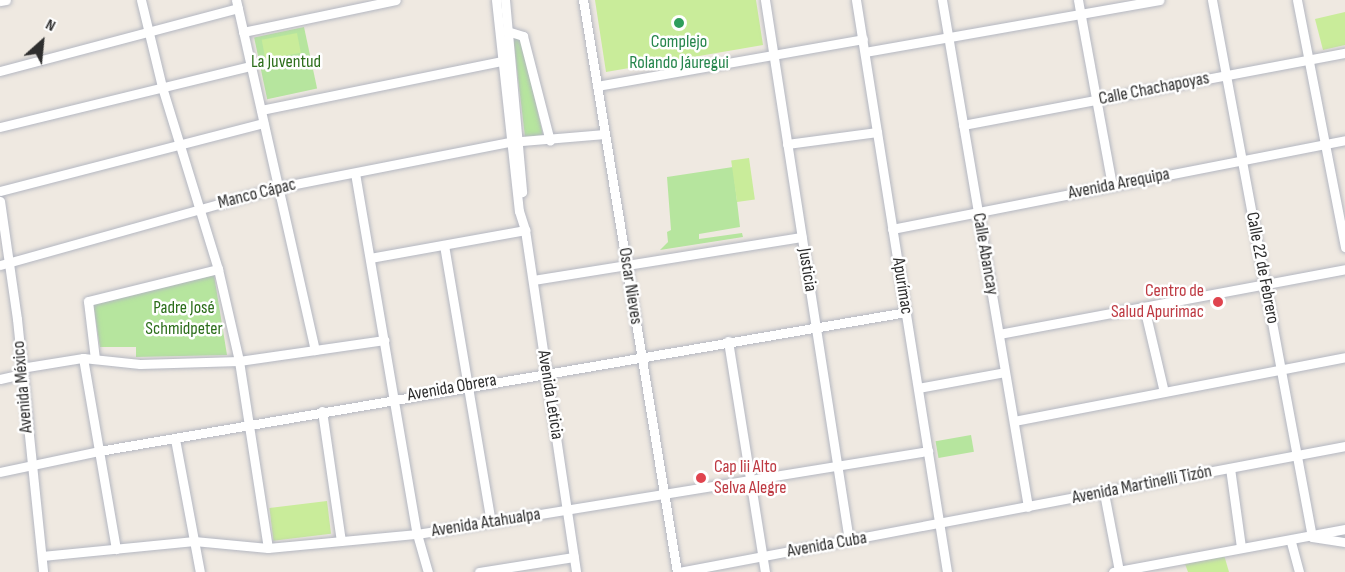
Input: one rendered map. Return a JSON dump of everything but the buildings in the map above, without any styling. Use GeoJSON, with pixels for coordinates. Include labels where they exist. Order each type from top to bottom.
{"type":"FeatureCollection","features":[{"type":"Feature","properties":{"kind":"street"},"geometry":{"type":"LineString","coordinates":[[0,1],[6,0]]}},
{"type":"Feature","properties":{"kind":"street"},"geometry":{"type":"LineString","coordinates":[[141,0],[162,87],[218,269],[239,361],[268,548]]}},
{"type":"Feature","properties":{"kind":"street"},"geometry":{"type":"LineString","coordinates":[[243,32],[396,0]]}},
{"type":"Feature","properties":{"kind":"street","name":"Avenida Leticia"},"geometry":{"type":"LineString","coordinates":[[496,0],[501,60],[514,143]]}},
{"type":"Feature","properties":{"kind":"street","name":"Avenida Leticia"},"geometry":{"type":"LineString","coordinates":[[505,0],[514,143],[522,219],[576,572]]}},
{"type":"Feature","properties":{"kind":"street","name":"Oscar Nieves"},"geometry":{"type":"LineString","coordinates":[[583,0],[678,572]]}},
{"type":"Feature","properties":{"kind":"street","name":"Justicia"},"geometry":{"type":"LineString","coordinates":[[765,0],[849,541]]}},
{"type":"Feature","properties":{"kind":"street","name":"Apurímac"},"geometry":{"type":"LineString","coordinates":[[856,0],[947,572]]}},
{"type":"Feature","properties":{"kind":"street","name":"Calle Abancay"},"geometry":{"type":"LineString","coordinates":[[942,0],[1028,507]]}},
{"type":"Feature","properties":{"kind":"street"},"geometry":{"type":"LineString","coordinates":[[1078,0],[1112,186]]}},
{"type":"Feature","properties":{"kind":"street"},"geometry":{"type":"LineString","coordinates":[[865,52],[1158,0]]}},
{"type":"Feature","properties":{"kind":"street","name":"Calle 22 de Febrero"},"geometry":{"type":"LineString","coordinates":[[1212,0],[1312,537]]}},
{"type":"Feature","properties":{"kind":"street"},"geometry":{"type":"LineString","coordinates":[[1297,0],[1345,247]]}},
{"type":"Feature","properties":{"kind":"street"},"geometry":{"type":"LineString","coordinates":[[0,71],[237,4],[315,350]]}},
{"type":"Feature","properties":{"kind":"street"},"geometry":{"type":"LineString","coordinates":[[507,31],[523,36],[550,141]]}},
{"type":"Feature","properties":{"kind":"street"},"geometry":{"type":"LineString","coordinates":[[597,86],[862,39]]}},
{"type":"Feature","properties":{"kind":"street","name":"Calle Chachapoyas"},"geometry":{"type":"LineString","coordinates":[[963,125],[1345,53]]}},
{"type":"Feature","properties":{"kind":"street"},"geometry":{"type":"LineString","coordinates":[[261,111],[501,60]]}},
{"type":"Feature","properties":{"kind":"street"},"geometry":{"type":"LineString","coordinates":[[0,127],[250,66]]}},
{"type":"Feature","properties":{"kind":"street"},"geometry":{"type":"LineString","coordinates":[[0,190],[263,123]]}},
{"type":"Feature","properties":{"kind":"street"},"geometry":{"type":"LineString","coordinates":[[788,144],[877,132]]}},
{"type":"Feature","properties":{"kind":"street","name":"Manco Cápac"},"geometry":{"type":"LineString","coordinates":[[5,263],[279,187],[514,143],[605,134]]}},
{"type":"Feature","properties":{"kind":"street","name":"Avenida Arequipa"},"geometry":{"type":"LineString","coordinates":[[892,229],[1345,140]]}},
{"type":"Feature","properties":{"kind":"street"},"geometry":{"type":"LineString","coordinates":[[355,172],[417,534],[428,572]]}},
{"type":"Feature","properties":{"kind":"street","name":"Avenida México"},"geometry":{"type":"LineString","coordinates":[[0,206],[43,572]]}},
{"type":"Feature","properties":{"kind":"street"},"geometry":{"type":"LineString","coordinates":[[370,258],[525,230]]}},
{"type":"Feature","properties":{"kind":"street"},"geometry":{"type":"LineString","coordinates":[[532,280],[802,237]]}},
{"type":"Feature","properties":{"kind":"street"},"geometry":{"type":"LineString","coordinates":[[444,245],[491,522]]}},
{"type":"Feature","properties":{"kind":"street"},"geometry":{"type":"LineString","coordinates":[[95,360],[88,301],[218,269]]}},
{"type":"Feature","properties":{"kind":"street"},"geometry":{"type":"LineString","coordinates":[[999,334],[1345,269]]}},
{"type":"Feature","properties":{"kind":"street"},"geometry":{"type":"LineString","coordinates":[[1144,307],[1164,392]]}},
{"type":"Feature","properties":{"kind":"street","name":"Avenida Obrera"},"geometry":{"type":"LineString","coordinates":[[0,472],[99,451],[322,411],[906,312]]}},
{"type":"Feature","properties":{"kind":"street"},"geometry":{"type":"LineString","coordinates":[[0,380],[21,371],[83,358],[140,364],[239,361],[384,340]]}},
{"type":"Feature","properties":{"kind":"street"},"geometry":{"type":"LineString","coordinates":[[728,341],[765,572]]}},
{"type":"Feature","properties":{"kind":"street"},"geometry":{"type":"LineString","coordinates":[[1014,421],[1345,357]]}},
{"type":"Feature","properties":{"kind":"street"},"geometry":{"type":"LineString","coordinates":[[83,358],[116,549]]}},
{"type":"Feature","properties":{"kind":"street"},"geometry":{"type":"LineString","coordinates":[[918,388],[1005,372]]}},
{"type":"Feature","properties":{"kind":"street"},"geometry":{"type":"LineString","coordinates":[[322,411],[341,541]]}},
{"type":"Feature","properties":{"kind":"street"},"geometry":{"type":"LineString","coordinates":[[175,439],[200,572]]}},
{"type":"Feature","properties":{"kind":"street","name":"Avenida Martinelli Tizón"},"geometry":{"type":"LineString","coordinates":[[939,524],[1345,446]]}},
{"type":"Feature","properties":{"kind":"street","name":"Avenida Atahualpa"},"geometry":{"type":"LineString","coordinates":[[42,556],[194,541],[268,548],[417,534],[928,451]]}},
{"type":"Feature","properties":{"kind":"street"},"geometry":{"type":"LineString","coordinates":[[1230,468],[1241,547]]}},
{"type":"Feature","properties":{"kind":"street"},"geometry":{"type":"LineString","coordinates":[[1104,493],[1116,571],[1241,547],[1291,542],[1345,529]]}},
{"type":"Feature","properties":{"kind":"street","name":"Avenida Cuba"},"geometry":{"type":"LineString","coordinates":[[678,572],[939,524]]}},
{"type":"Feature","properties":{"kind":"street"},"geometry":{"type":"LineString","coordinates":[[1312,537],[1345,542]]}},
{"type":"Feature","properties":{"kind":"street"},"geometry":{"type":"LineString","coordinates":[[1291,542],[1299,572]]}},
{"type":"Feature","properties":{"kind":"street"},"geometry":{"type":"LineString","coordinates":[[479,572],[574,557]]}},
{"type":"Feature","properties":{"kind":"green space","name":"Complejo Rolando Jáuregui"},"geometry":{"type":"Polygon","coordinates":[[[595,0],[756,0],[763,45],[606,72],[595,0]]]}},
{"type":"Feature","properties":{"kind":"green space"},"geometry":{"type":"Polygon","coordinates":[[[1345,12],[1345,45],[1323,50],[1315,19],[1345,12]]]}},
{"type":"Feature","properties":{"kind":"green space","name":"La Juventud"},"geometry":{"type":"Polygon","coordinates":[[[304,27],[317,89],[267,99],[254,38],[304,27]]]}},
{"type":"Feature","properties":{"kind":"green space"},"geometry":{"type":"Polygon","coordinates":[[[297,33],[301,53],[265,60],[262,40],[297,33]]]}},
{"type":"Feature","properties":{"kind":"green space"},"geometry":{"type":"Polygon","coordinates":[[[513,35],[521,36],[543,135],[525,137],[513,35]]]}},
{"type":"Feature","properties":{"kind":"green space"},"geometry":{"type":"Polygon","coordinates":[[[749,158],[755,200],[737,202],[731,161],[749,158]]]}},
{"type":"Feature","properties":{"kind":"green space"},"geometry":{"type":"Polygon","coordinates":[[[733,167],[740,227],[699,234],[699,239],[742,233],[743,237],[660,250],[668,242],[667,232],[671,230],[667,177],[733,167]]]}},
{"type":"Feature","properties":{"kind":"green space","name":"Padre José Schmidpeter"},"geometry":{"type":"Polygon","coordinates":[[[214,275],[227,355],[136,357],[136,347],[100,347],[93,303],[214,275]]]}},
{"type":"Feature","properties":{"kind":"green space"},"geometry":{"type":"Polygon","coordinates":[[[971,435],[974,452],[938,458],[936,441],[971,435]]]}},
{"type":"Feature","properties":{"kind":"green space"},"geometry":{"type":"Polygon","coordinates":[[[327,501],[331,534],[273,541],[269,508],[327,501]]]}},
{"type":"Feature","properties":{"kind":"green space"},"geometry":{"type":"Polygon","coordinates":[[[1224,555],[1229,572],[1188,572],[1185,564],[1224,555]]]}},
{"type":"Feature","properties":{"kind":"place","name":"Complejo Rolando Jáuregui"},"geometry":{"type":"Point","coordinates":[679,23]}},
{"type":"Feature","properties":{"kind":"place","name":"Centro de Salud Apurimac"},"geometry":{"type":"Point","coordinates":[1218,302]}},
{"type":"Feature","properties":{"kind":"place","name":"Cap Iii Alto Selva Alegre"},"geometry":{"type":"Point","coordinates":[701,478]}}]}
